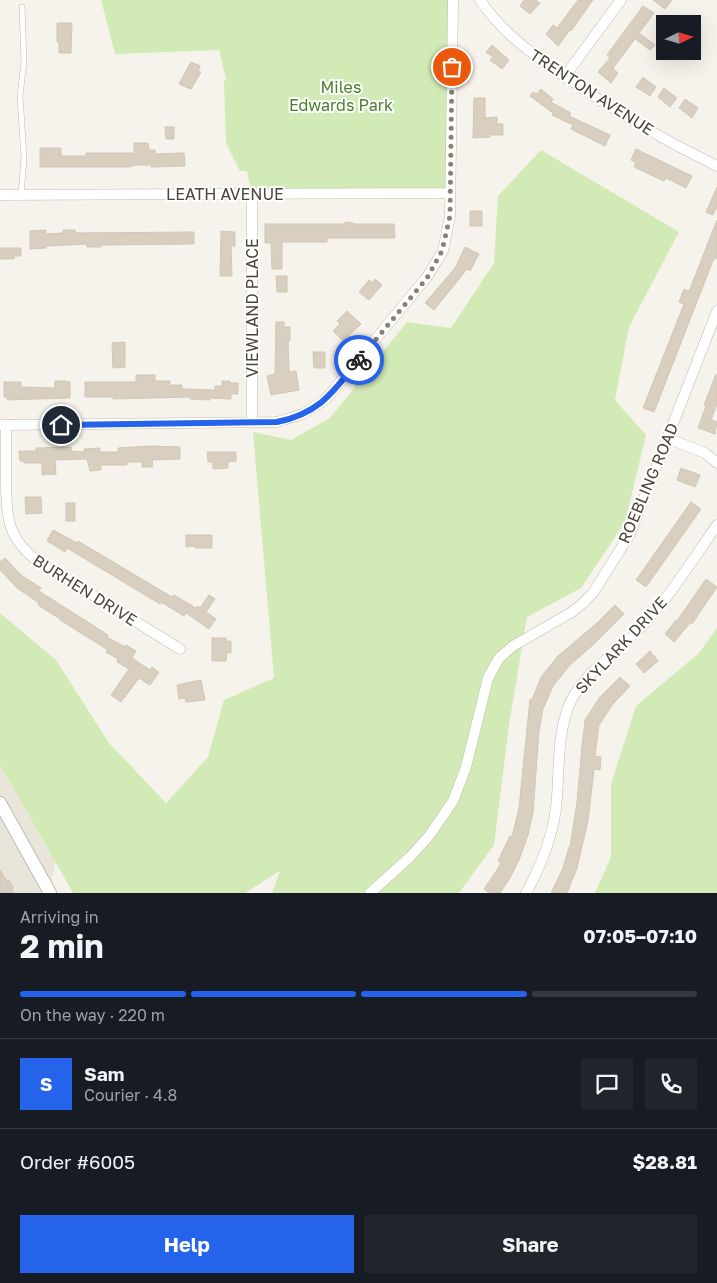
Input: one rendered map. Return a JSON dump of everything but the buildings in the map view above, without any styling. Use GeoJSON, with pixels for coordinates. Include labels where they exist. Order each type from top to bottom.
{"type":"FeatureCollection","features":[{"type":"Feature","properties":{"kind":"street"},"geometry":{"type":"LineString","coordinates":[[3,426],[277,422],[304,414],[326,399],[427,278],[442,251],[450,216],[452,0]]}},
{"type":"Feature","properties":{"kind":"street","name":"TRENTON AVENUE"},"geometry":{"type":"LineString","coordinates":[[480,0],[499,24],[534,55],[603,103],[646,129],[717,166]]}},
{"type":"Feature","properties":{"kind":"street"},"geometry":{"type":"LineString","coordinates":[[565,76],[621,0]]}},
{"type":"Feature","properties":{"kind":"street","name":"LEATH AVENUE"},"geometry":{"type":"LineString","coordinates":[[0,195],[450,193]]}},
{"type":"Feature","properties":{"kind":"street","name":"VIEWLAND PLACE"},"geometry":{"type":"LineString","coordinates":[[252,194],[252,422]]}},
{"type":"Feature","properties":{"kind":"street","name":"ROEBLING ROAD"},"geometry":{"type":"LineString","coordinates":[[370,893],[410,857],[429,836],[453,802],[466,767],[488,678],[499,658],[513,646],[572,612],[593,593],[630,534],[717,311]]}},
{"type":"Feature","properties":{"kind":"street","name":"BURHEN DRIVE"},"geometry":{"type":"LineString","coordinates":[[3,426],[6,509],[12,531],[21,546],[38,561],[180,649]]}},
{"type":"Feature","properties":{"kind":"street"},"geometry":{"type":"LineString","coordinates":[[668,438],[705,453],[717,463]]}},
{"type":"Feature","properties":{"kind":"street","name":"SKYLARK DRIVE"},"geometry":{"type":"LineString","coordinates":[[526,893],[545,852],[552,830],[556,808],[562,726],[571,700],[588,678],[644,625],[659,607],[717,525]]}},
{"type":"Feature","properties":{"kind":"street"},"geometry":{"type":"LineString","coordinates":[[0,804],[50,893]]}},
{"type":"Feature","properties":{"kind":"lane"},"geometry":{"type":"LineString","coordinates":[[21,195],[24,158],[20,96],[24,61],[22,7]]}},
{"type":"Feature","properties":{"kind":"shaded area"},"geometry":{"type":"Polygon","coordinates":[[[0,765],[55,862],[50,893],[0,893],[0,765]]]}},
{"type":"Feature","properties":{"kind":"green space","name":"Miles Edwards Park"},"geometry":{"type":"Polygon","coordinates":[[[101,0],[453,0],[450,193],[252,194],[247,171],[240,171],[226,143],[224,81],[226,79],[219,50],[115,54],[101,0]]]}},
{"type":"Feature","properties":{"kind":"green space"},"geometry":{"type":"Polygon","coordinates":[[[541,150],[679,232],[629,327],[615,400],[646,435],[625,522],[581,588],[527,617],[509,725],[494,845],[459,893],[272,893],[280,871],[245,893],[73,893],[0,765],[0,613],[56,660],[109,743],[166,803],[208,757],[224,700],[274,678],[253,432],[291,440],[330,418],[407,322],[451,328],[494,263],[498,196],[541,150]]]}},
{"type":"Feature","properties":{"kind":"green space"},"geometry":{"type":"Polygon","coordinates":[[[717,628],[717,893],[595,893],[611,857],[611,784],[636,706],[699,653],[717,628]]]}},
{"type":"Feature","properties":{"kind":"way so far"},"geometry":{"type":"LineString","coordinates":[[359,360],[427,278],[442,251],[450,216],[452,67]]}},
{"type":"Feature","properties":{"kind":"route"},"geometry":{"type":"LineString","coordinates":[[61,425],[277,422],[304,414],[326,399],[359,360]]}}]}
